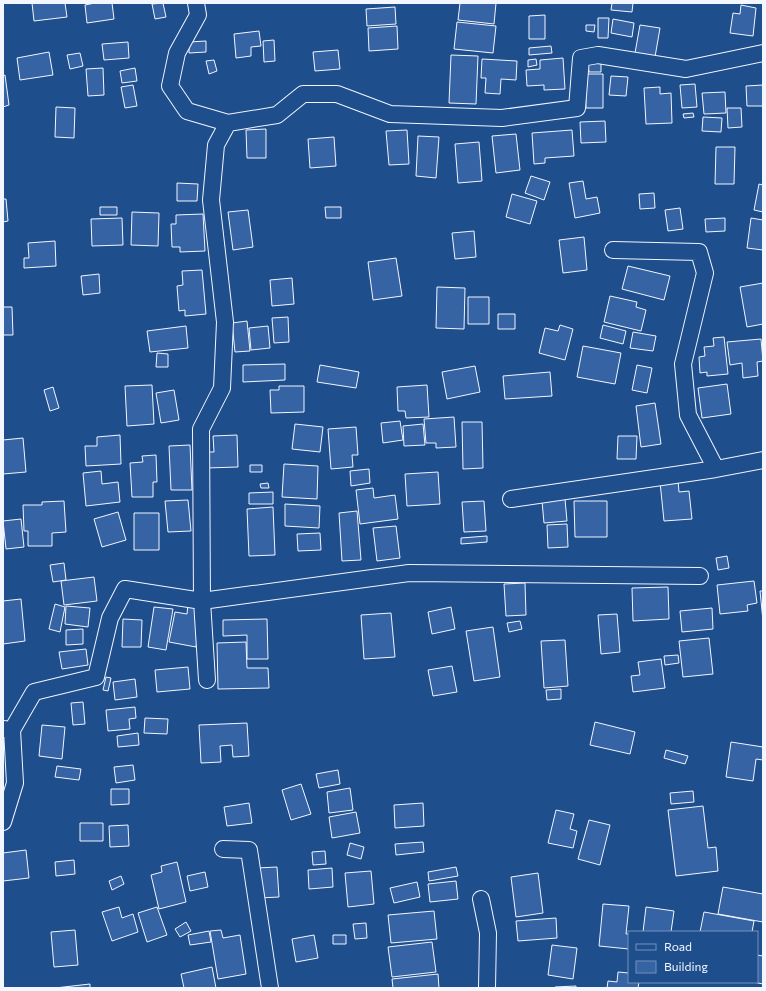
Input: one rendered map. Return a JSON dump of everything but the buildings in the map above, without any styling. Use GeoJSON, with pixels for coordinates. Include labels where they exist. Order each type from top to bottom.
{"type":"FeatureCollection","features":[{"type":"Feature","properties":{"kind":"street"},"geometry":{"type":"LineString","coordinates":[[196,3],[198,15],[177,53],[170,86],[186,111],[228,123],[277,115],[303,94],[337,94],[390,114],[502,118],[577,108],[580,58],[598,55],[686,69],[763,53]]}},
{"type":"Feature","properties":{"kind":"street"},"geometry":{"type":"LineString","coordinates":[[207,680],[202,601],[201,429],[222,388],[225,322],[211,200],[216,145],[228,123]]}},
{"type":"Feature","properties":{"kind":"street"},"geometry":{"type":"LineString","coordinates":[[613,250],[699,252],[704,273],[683,364],[688,416],[716,469]]}},
{"type":"Feature","properties":{"kind":"street"},"geometry":{"type":"LineString","coordinates":[[511,499],[716,469],[763,460]]}},
{"type":"Feature","properties":{"kind":"street"},"geometry":{"type":"LineString","coordinates":[[3,822],[15,783],[7,730],[34,692],[96,677],[110,618],[125,589],[202,601],[409,573],[700,576]]}},
{"type":"Feature","properties":{"kind":"street"},"geometry":{"type":"LineString","coordinates":[[223,849],[248,850],[270,988]]}},
{"type":"Feature","properties":{"kind":"street"},"geometry":{"type":"LineString","coordinates":[[481,899],[488,933],[487,988]]}}]}
